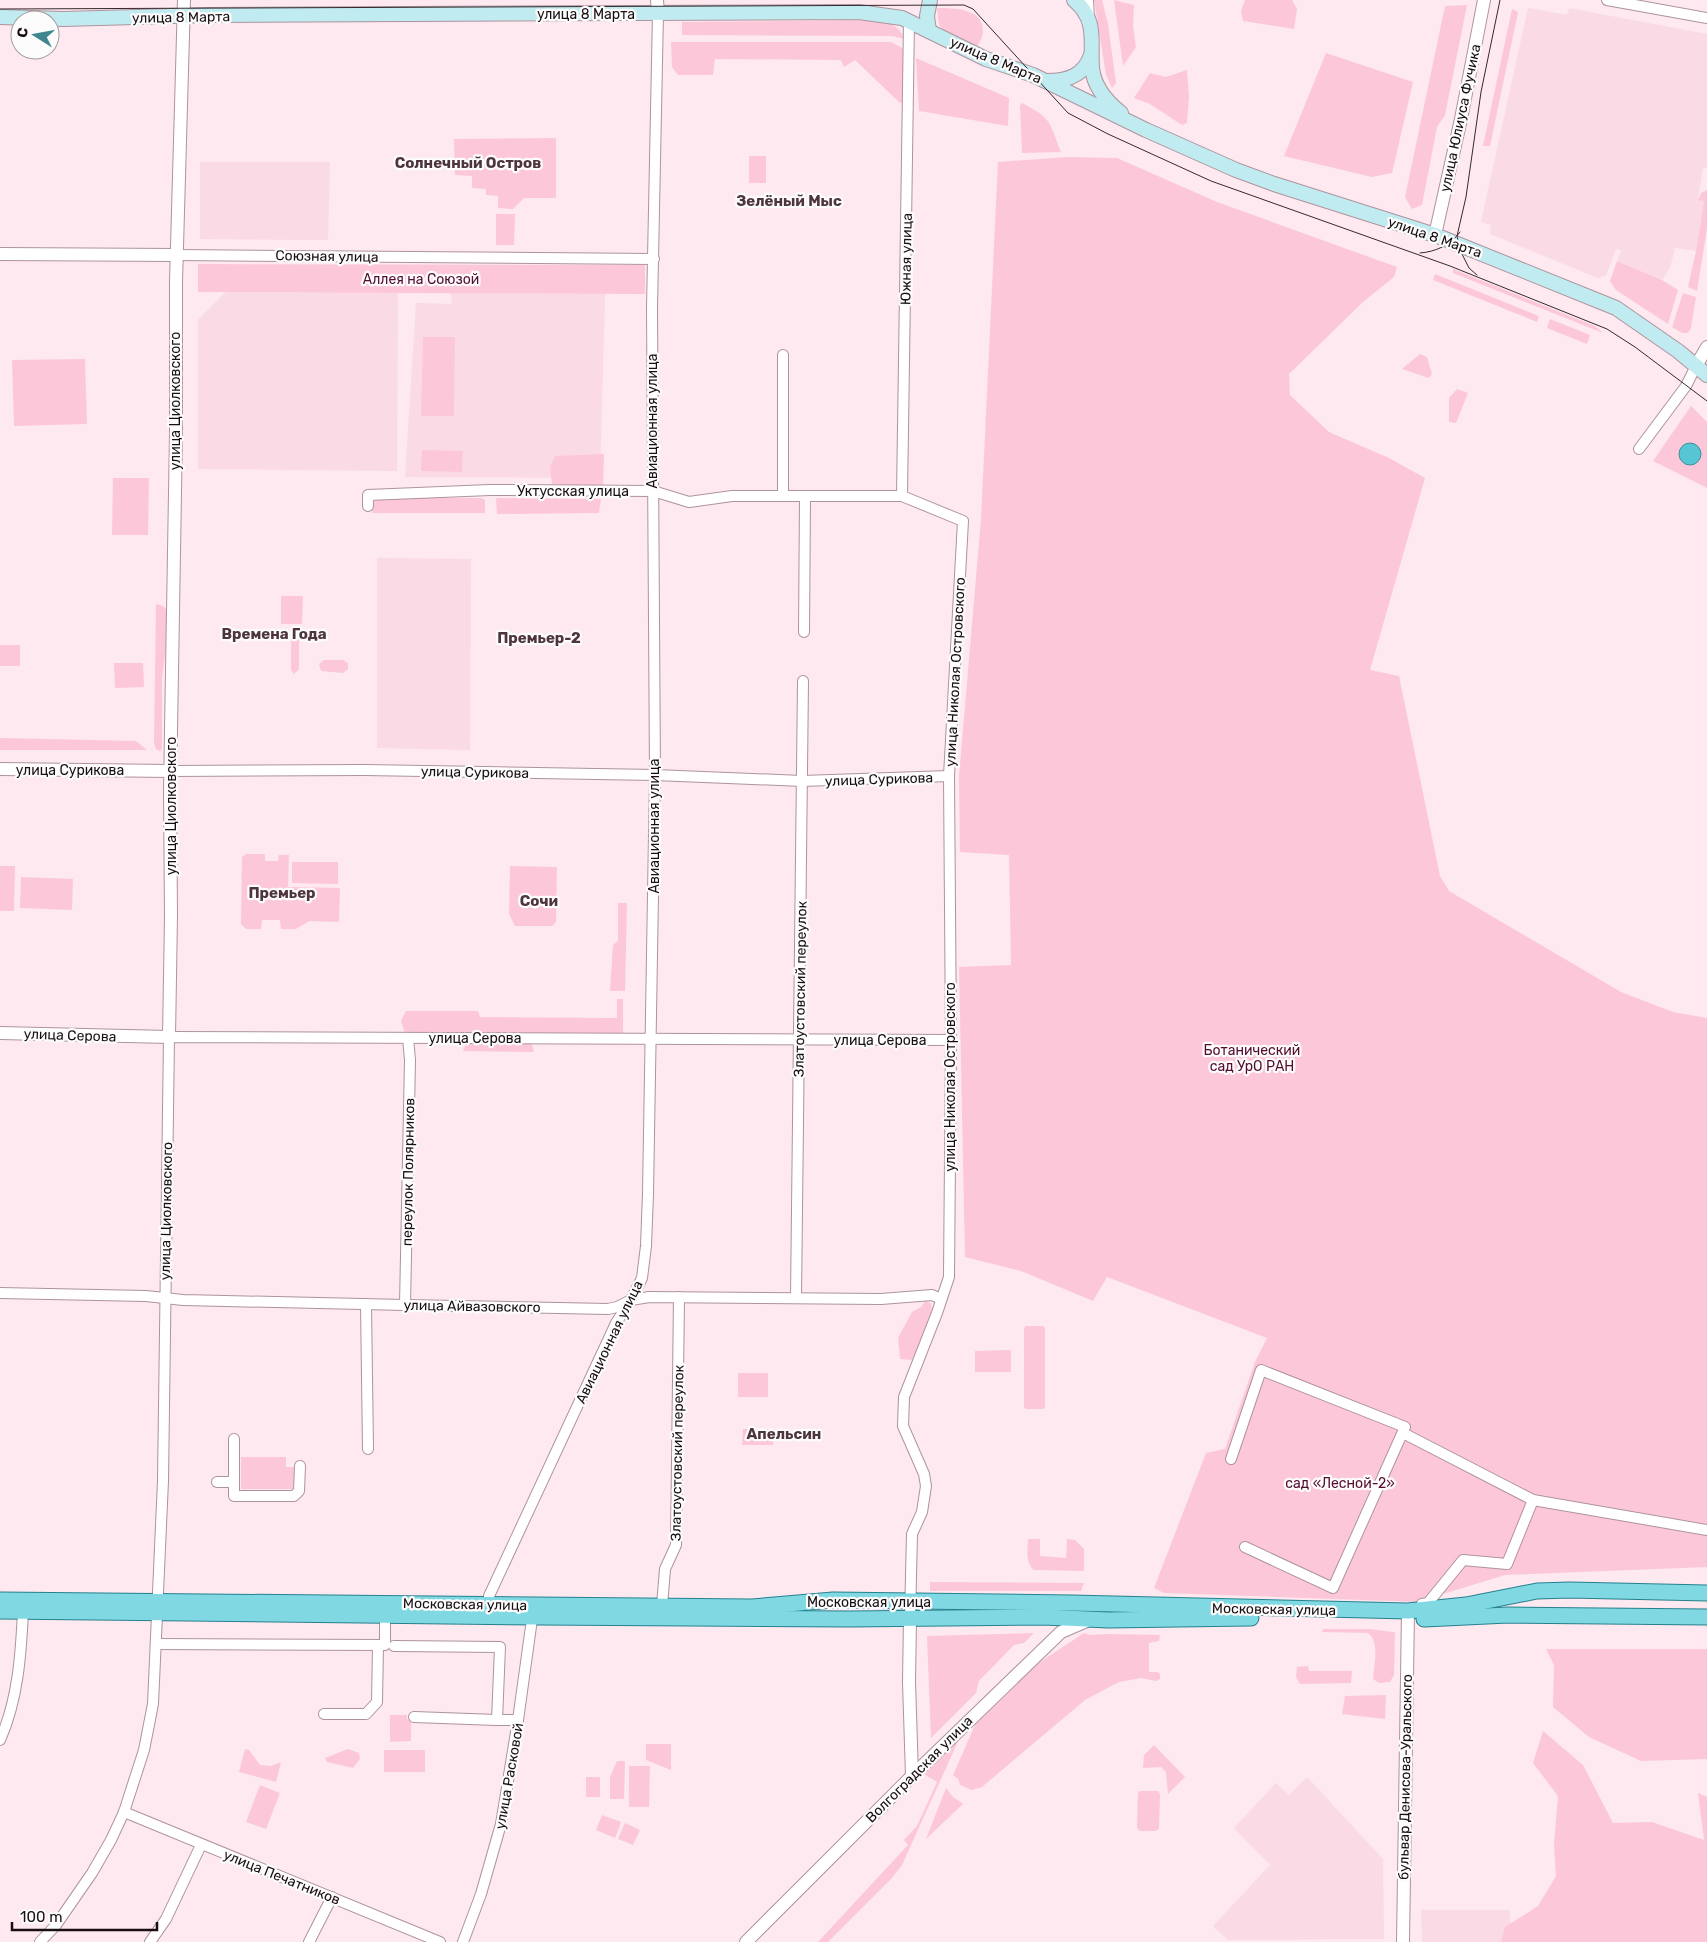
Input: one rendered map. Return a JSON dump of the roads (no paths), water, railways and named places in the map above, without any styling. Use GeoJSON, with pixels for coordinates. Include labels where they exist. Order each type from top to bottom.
{"type":"FeatureCollection","features":[{"type":"Feature","properties":{"kind":"main road"},"geometry":{"type":"LineString","coordinates":[[929,31],[926,16],[930,0]]}},
{"type":"Feature","properties":{"kind":"main road"},"geometry":{"type":"LineString","coordinates":[[1074,0],[1083,8],[1089,19]]}},
{"type":"Feature","properties":{"kind":"main road","name":"улица 8 Марта"},"geometry":{"type":"LineString","coordinates":[[0,17],[63,19],[658,7],[859,12],[902,18],[986,59],[1045,81],[1146,130],[1236,170],[1274,184],[1435,235],[1616,308],[1648,329],[1707,375]]}},
{"type":"Feature","properties":{"kind":"main road","name":"улица 8 Марта"},"geometry":{"type":"LineString","coordinates":[[1089,19],[1093,47],[1092,69],[1104,98],[1117,110],[1146,130]]}},
{"type":"Feature","properties":{"kind":"main road"},"geometry":{"type":"LineString","coordinates":[[1045,81],[1062,81],[1071,78],[1087,65],[1093,47]]}},
{"type":"Feature","properties":{"kind":"main road","name":"Московская улица"},"geometry":{"type":"LineString","coordinates":[[0,1611],[156,1607],[492,1610],[910,1618],[1264,1618],[1413,1614],[1537,1591],[1707,1593]]}},
{"type":"Feature","properties":{"kind":"main road","name":"Московская улица"},"geometry":{"type":"LineString","coordinates":[[0,1600],[385,1614],[492,1610]]}},
{"type":"Feature","properties":{"kind":"main road","name":"Московская улица"},"geometry":{"type":"LineString","coordinates":[[533,1611],[662,1606],[771,1606],[833,1600],[1093,1604],[1413,1614],[1707,1617]]}},
{"type":"Feature","properties":{"kind":"street","name":"улица Циолковского"},"geometry":{"type":"LineString","coordinates":[[40,1942],[56,1925],[111,1840],[124,1812],[144,1750],[153,1704],[156,1607],[162,1533],[164,1298],[168,1193],[171,916],[170,771],[177,255],[184,0]]}},
{"type":"Feature","properties":{"kind":"street"},"geometry":{"type":"LineString","coordinates":[[1088,0],[1089,19]]}},
{"type":"Feature","properties":{"kind":"street","name":"улица Юлиуса Фучика"},"geometry":{"type":"LineString","coordinates":[[1435,235],[1461,119],[1484,0]]}},
{"type":"Feature","properties":{"kind":"street"},"geometry":{"type":"LineString","coordinates":[[1607,0],[1707,18]]}},
{"type":"Feature","properties":{"kind":"street","name":"Авиационная улица"},"geometry":{"type":"LineString","coordinates":[[492,1610],[490,1596],[616,1323],[642,1278],[646,1246],[655,775],[652,308],[658,7]]}},
{"type":"Feature","properties":{"kind":"street","name":"Южная улица"},"geometry":{"type":"LineString","coordinates":[[902,496],[909,21]]}},
{"type":"Feature","properties":{"kind":"street","name":"Союзная улица"},"geometry":{"type":"LineString","coordinates":[[0,254],[654,259]]}},
{"type":"Feature","properties":{"kind":"street"},"geometry":{"type":"LineString","coordinates":[[1639,449],[1686,386],[1707,347]]}},
{"type":"Feature","properties":{"kind":"street"},"geometry":{"type":"LineString","coordinates":[[783,355],[783,496]]}},
{"type":"Feature","properties":{"kind":"street","name":"Уктусская улица"},"geometry":{"type":"LineString","coordinates":[[368,506],[368,495],[490,490],[653,491],[689,502],[732,496],[902,496],[963,521]]}},
{"type":"Feature","properties":{"kind":"street"},"geometry":{"type":"LineString","coordinates":[[804,632],[805,497]]}},
{"type":"Feature","properties":{"kind":"street","name":"улица Николая Островского"},"geometry":{"type":"LineString","coordinates":[[910,1618],[912,1534],[922,1512],[926,1486],[924,1474],[903,1426],[904,1396],[949,1277],[949,776],[963,521]]}},
{"type":"Feature","properties":{"kind":"street","name":"Златоустовский переулок"},"geometry":{"type":"LineString","coordinates":[[796,1298],[804,680]]}},
{"type":"Feature","properties":{"kind":"street","name":"улица Сурикова"},"geometry":{"type":"LineString","coordinates":[[0,769],[170,771],[364,770],[655,775],[802,781],[949,776]]}},
{"type":"Feature","properties":{"kind":"street","name":"улица Серова"},"geometry":{"type":"LineString","coordinates":[[0,1033],[169,1037],[950,1040]]}},
{"type":"Feature","properties":{"kind":"street","name":"переулок Полярников"},"geometry":{"type":"LineString","coordinates":[[406,1305],[410,1060],[408,1038]]}},
{"type":"Feature","properties":{"kind":"street","name":"улица Айвазовского"},"geometry":{"type":"LineString","coordinates":[[0,1293],[608,1309],[631,1300],[649,1297],[881,1299],[932,1295],[941,1299]]}},
{"type":"Feature","properties":{"kind":"street","name":"Златоустовский переулок"},"geometry":{"type":"LineString","coordinates":[[662,1606],[665,1569],[676,1545],[679,1297]]}},
{"type":"Feature","properties":{"kind":"street"},"geometry":{"type":"LineString","coordinates":[[366,1304],[368,1449]]}},
{"type":"Feature","properties":{"kind":"street"},"geometry":{"type":"LineString","coordinates":[[1230,1460],[1262,1370],[1405,1427],[1333,1588],[1245,1546]]}},
{"type":"Feature","properties":{"kind":"street"},"geometry":{"type":"LineString","coordinates":[[1403,1433],[1533,1500],[1707,1530]]}},
{"type":"Feature","properties":{"kind":"street"},"geometry":{"type":"LineString","coordinates":[[234,1439],[234,1496],[294,1496],[299,1491],[300,1466]]}},
{"type":"Feature","properties":{"kind":"street"},"geometry":{"type":"LineString","coordinates":[[217,1482],[234,1482]]}},
{"type":"Feature","properties":{"kind":"street"},"geometry":{"type":"LineString","coordinates":[[1413,1614],[1422,1604],[1428,1603],[1463,1560],[1507,1564],[1533,1500]]}},
{"type":"Feature","properties":{"kind":"street"},"geometry":{"type":"LineString","coordinates":[[1090,1619],[1093,1604]]}},
{"type":"Feature","properties":{"kind":"street"},"geometry":{"type":"LineString","coordinates":[[0,1740],[8,1723],[20,1663],[23,1611]]}},
{"type":"Feature","properties":{"kind":"street","name":"улица Расковой"},"geometry":{"type":"LineString","coordinates":[[463,1942],[499,1834],[518,1720],[533,1611]]}},
{"type":"Feature","properties":{"kind":"street"},"geometry":{"type":"LineString","coordinates":[[156,1644],[385,1645],[385,1614]]}},
{"type":"Feature","properties":{"kind":"street","name":"бульвар Денисова-Уральского"},"geometry":{"type":"LineString","coordinates":[[1403,1942],[1413,1614]]}},
{"type":"Feature","properties":{"kind":"street"},"geometry":{"type":"LineString","coordinates":[[910,1618],[909,1682],[912,1776]]}},
{"type":"Feature","properties":{"kind":"street","name":"Волгоградская улица"},"geometry":{"type":"LineString","coordinates":[[746,1942],[912,1776],[1061,1632],[1090,1619]]}},
{"type":"Feature","properties":{"kind":"street"},"geometry":{"type":"LineString","coordinates":[[324,1714],[366,1714],[378,1702],[380,1668],[378,1645]]}},
{"type":"Feature","properties":{"kind":"street"},"geometry":{"type":"LineString","coordinates":[[394,1646],[500,1647],[497,1720]]}},
{"type":"Feature","properties":{"kind":"street"},"geometry":{"type":"LineString","coordinates":[[414,1717],[518,1720]]}},
{"type":"Feature","properties":{"kind":"street","name":"улица Печатников"},"geometry":{"type":"LineString","coordinates":[[124,1812],[440,1942]]}},
{"type":"Feature","properties":{"kind":"street"},"geometry":{"type":"LineString","coordinates":[[150,1942],[166,1919],[201,1845]]}},
{"type":"Feature","properties":{"kind":"street"},"geometry":{"type":"LineString","coordinates":[[309,1942],[332,1897]]}},
{"type":"Feature","properties":{"kind":"water"},"geometry":{"type":"Polygon","coordinates":[[[1690,443],[1698,446],[1701,454],[1698,462],[1690,465],[1682,462],[1679,454],[1682,446],[1690,443]]]}},
{"type":"Feature","properties":{"kind":"tram line"},"geometry":{"type":"LineString","coordinates":[[1477,275],[1469,268],[1460,250],[1457,236],[1466,197],[1481,92],[1500,0]]}},
{"type":"Feature","properties":{"kind":"tram line"},"geometry":{"type":"LineString","coordinates":[[0,9],[964,5],[973,9],[1068,113],[1108,134],[1211,181],[1450,266],[1607,329],[1635,347],[1707,401]]}},
{"type":"Feature","properties":{"kind":"tram line"},"geometry":{"type":"LineString","coordinates":[[1420,253],[1442,247],[1452,241],[1460,232]]}},
{"type":"Feature","properties":{"kind":"district","name":"Солнечный Остров"},"geometry":{"type":"Point","coordinates":[468,163]}},
{"type":"Feature","properties":{"kind":"district","name":"Зелёный Мыс"},"geometry":{"type":"Point","coordinates":[789,201]}},
{"type":"Feature","properties":{"kind":"district","name":"Времена Года"},"geometry":{"type":"Point","coordinates":[274,634]}},
{"type":"Feature","properties":{"kind":"district","name":"Премьер-2"},"geometry":{"type":"Point","coordinates":[539,638]}},
{"type":"Feature","properties":{"kind":"district","name":"Премьер"},"geometry":{"type":"Point","coordinates":[282,893]}},
{"type":"Feature","properties":{"kind":"district","name":"Сочи"},"geometry":{"type":"Point","coordinates":[539,901]}},
{"type":"Feature","properties":{"kind":"district","name":"Апельсин"},"geometry":{"type":"Point","coordinates":[784,1434]}},
{"type":"Feature","properties":{"kind":"park label","name":"Аллея на Союзой"},"geometry":{"type":"Point","coordinates":[421,279]}},
{"type":"Feature","properties":{"kind":"park label","name":"Ботанический сад УрО РАН"},"geometry":{"type":"Point","coordinates":[1252,1058]}},
{"type":"Feature","properties":{"kind":"park label","name":"сад «Лесной-2»"},"geometry":{"type":"Point","coordinates":[1340,1483]}}]}
